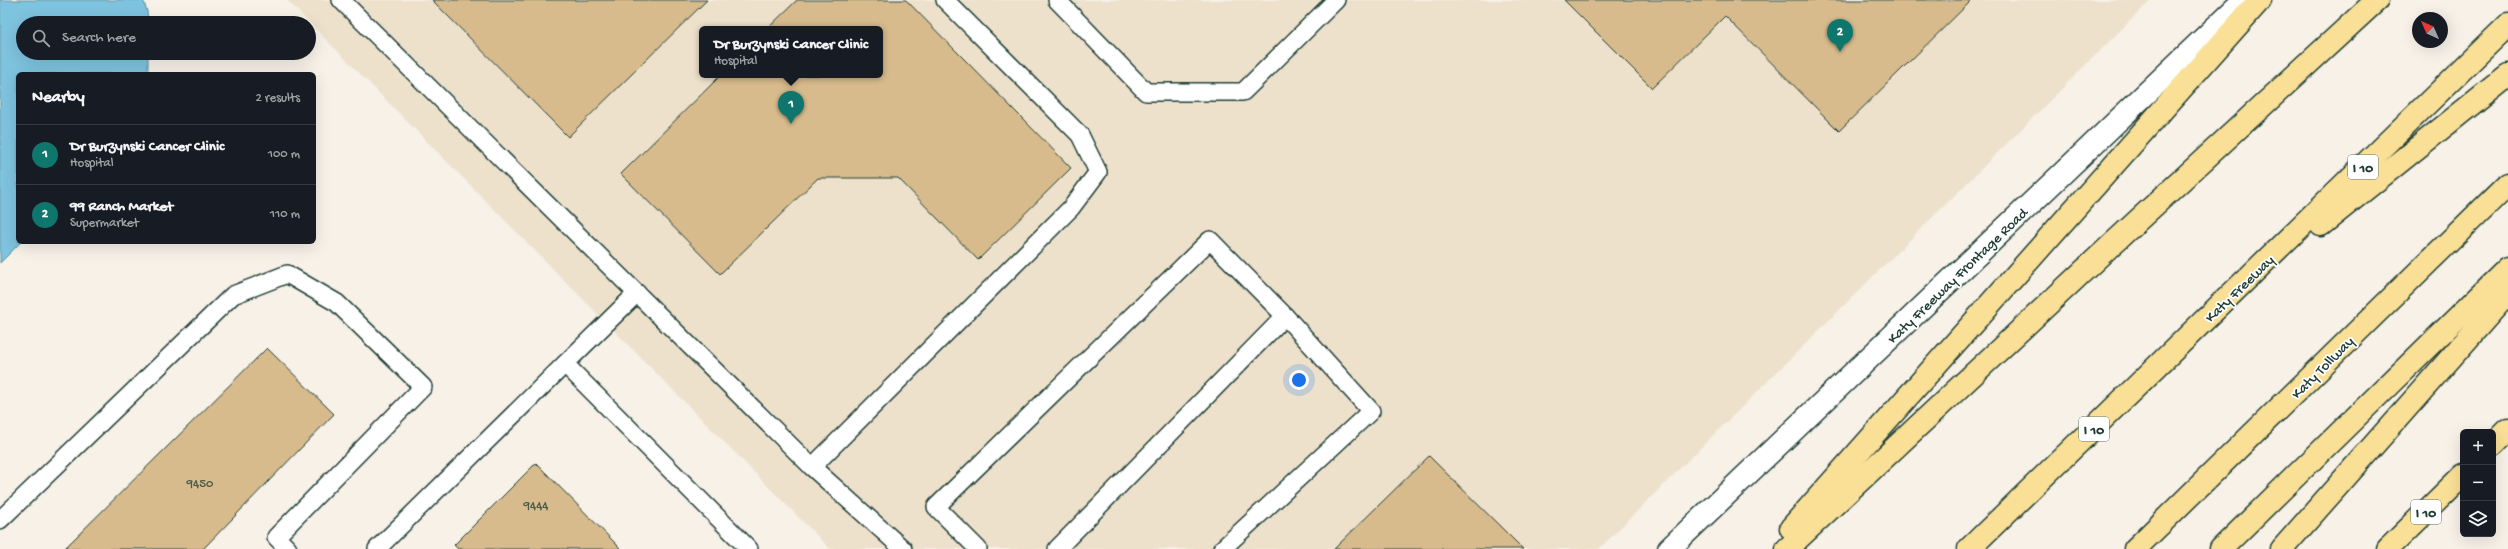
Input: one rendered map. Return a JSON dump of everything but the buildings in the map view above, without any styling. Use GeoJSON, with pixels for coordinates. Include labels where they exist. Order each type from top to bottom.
{"type":"FeatureCollection","features":[{"type":"Feature","properties":{"kind":"highway"},"geometry":{"type":"LineString","coordinates":[[1772,549],[2260,0]]}},
{"type":"Feature","properties":{"kind":"highway"},"geometry":{"type":"LineString","coordinates":[[1787,549],[2114,242],[2377,0]]}},
{"type":"Feature","properties":{"kind":"highway","name":"Katy Freeway"},"geometry":{"type":"LineString","coordinates":[[1970,549],[2508,25]]}},
{"type":"Feature","properties":{"kind":"highway"},"geometry":{"type":"LineString","coordinates":[[2218,309],[2508,75]]}},
{"type":"Feature","properties":{"kind":"highway","name":"Katy Tollway"},"geometry":{"type":"LineString","coordinates":[[2135,549],[2508,184]]}},
{"type":"Feature","properties":{"kind":"highway"},"geometry":{"type":"LineString","coordinates":[[2221,549],[2508,268]]}},
{"type":"Feature","properties":{"kind":"highway"},"geometry":{"type":"LineString","coordinates":[[2282,549],[2508,293]]}},
{"type":"Feature","properties":{"kind":"highway"},"geometry":{"type":"LineString","coordinates":[[2496,442],[2508,430]]}},
{"type":"Feature","properties":{"kind":"highway","name":"I 10"},"geometry":{"type":"LineString","coordinates":[[2388,549],[2460,478]]}},
{"type":"Feature","properties":{"kind":"main road","name":"Katy Freeway Frontage Road"},"geometry":{"type":"LineString","coordinates":[[1669,549],[2244,0]]}},
{"type":"Feature","properties":{"kind":"lane"},"geometry":{"type":"LineString","coordinates":[[341,0],[812,467],[903,549]]}},
{"type":"Feature","properties":{"kind":"lane"},"geometry":{"type":"LineString","coordinates":[[812,467],[1071,208],[1098,172],[1080,135],[945,0]]}},
{"type":"Feature","properties":{"kind":"lane"},"geometry":{"type":"LineString","coordinates":[[1057,0],[1146,92],[1244,92],[1336,0]]}},
{"type":"Feature","properties":{"kind":"lane"},"geometry":{"type":"LineString","coordinates":[[978,549],[936,507],[1210,240],[1286,316],[1371,411],[1222,549]]}},
{"type":"Feature","properties":{"kind":"lane"},"geometry":{"type":"LineString","coordinates":[[0,520],[233,295],[287,274],[337,303],[423,387],[276,537],[288,549]]}},
{"type":"Feature","properties":{"kind":"lane"},"geometry":{"type":"LineString","coordinates":[[377,549],[637,293]]}},
{"type":"Feature","properties":{"kind":"lane"},"geometry":{"type":"LineString","coordinates":[[1057,549],[1286,316]]}},
{"type":"Feature","properties":{"kind":"lane"},"geometry":{"type":"LineString","coordinates":[[565,364],[749,549]]}},
{"type":"Feature","properties":{"kind":"shaded area"},"geometry":{"type":"Polygon","coordinates":[[[287,0],[2151,0],[1599,549],[830,549],[316,29],[316,16],[303,16],[287,0]]]}},
{"type":"Feature","properties":{"kind":"water"},"geometry":{"type":"Polygon","coordinates":[[[0,0],[143,0],[147,16],[16,16],[16,60],[148,60],[148,72],[16,72],[16,244],[19,244],[0,263],[0,0]]]}},
{"type":"Feature","properties":{"kind":"place","name":"99 Ranch Market"},"geometry":{"type":"Point","coordinates":[1840,52]}},
{"type":"Feature","properties":{"kind":"place","name":"Dr Burzynski Cancer Clinic"},"geometry":{"type":"Point","coordinates":[791,124]}}]}
